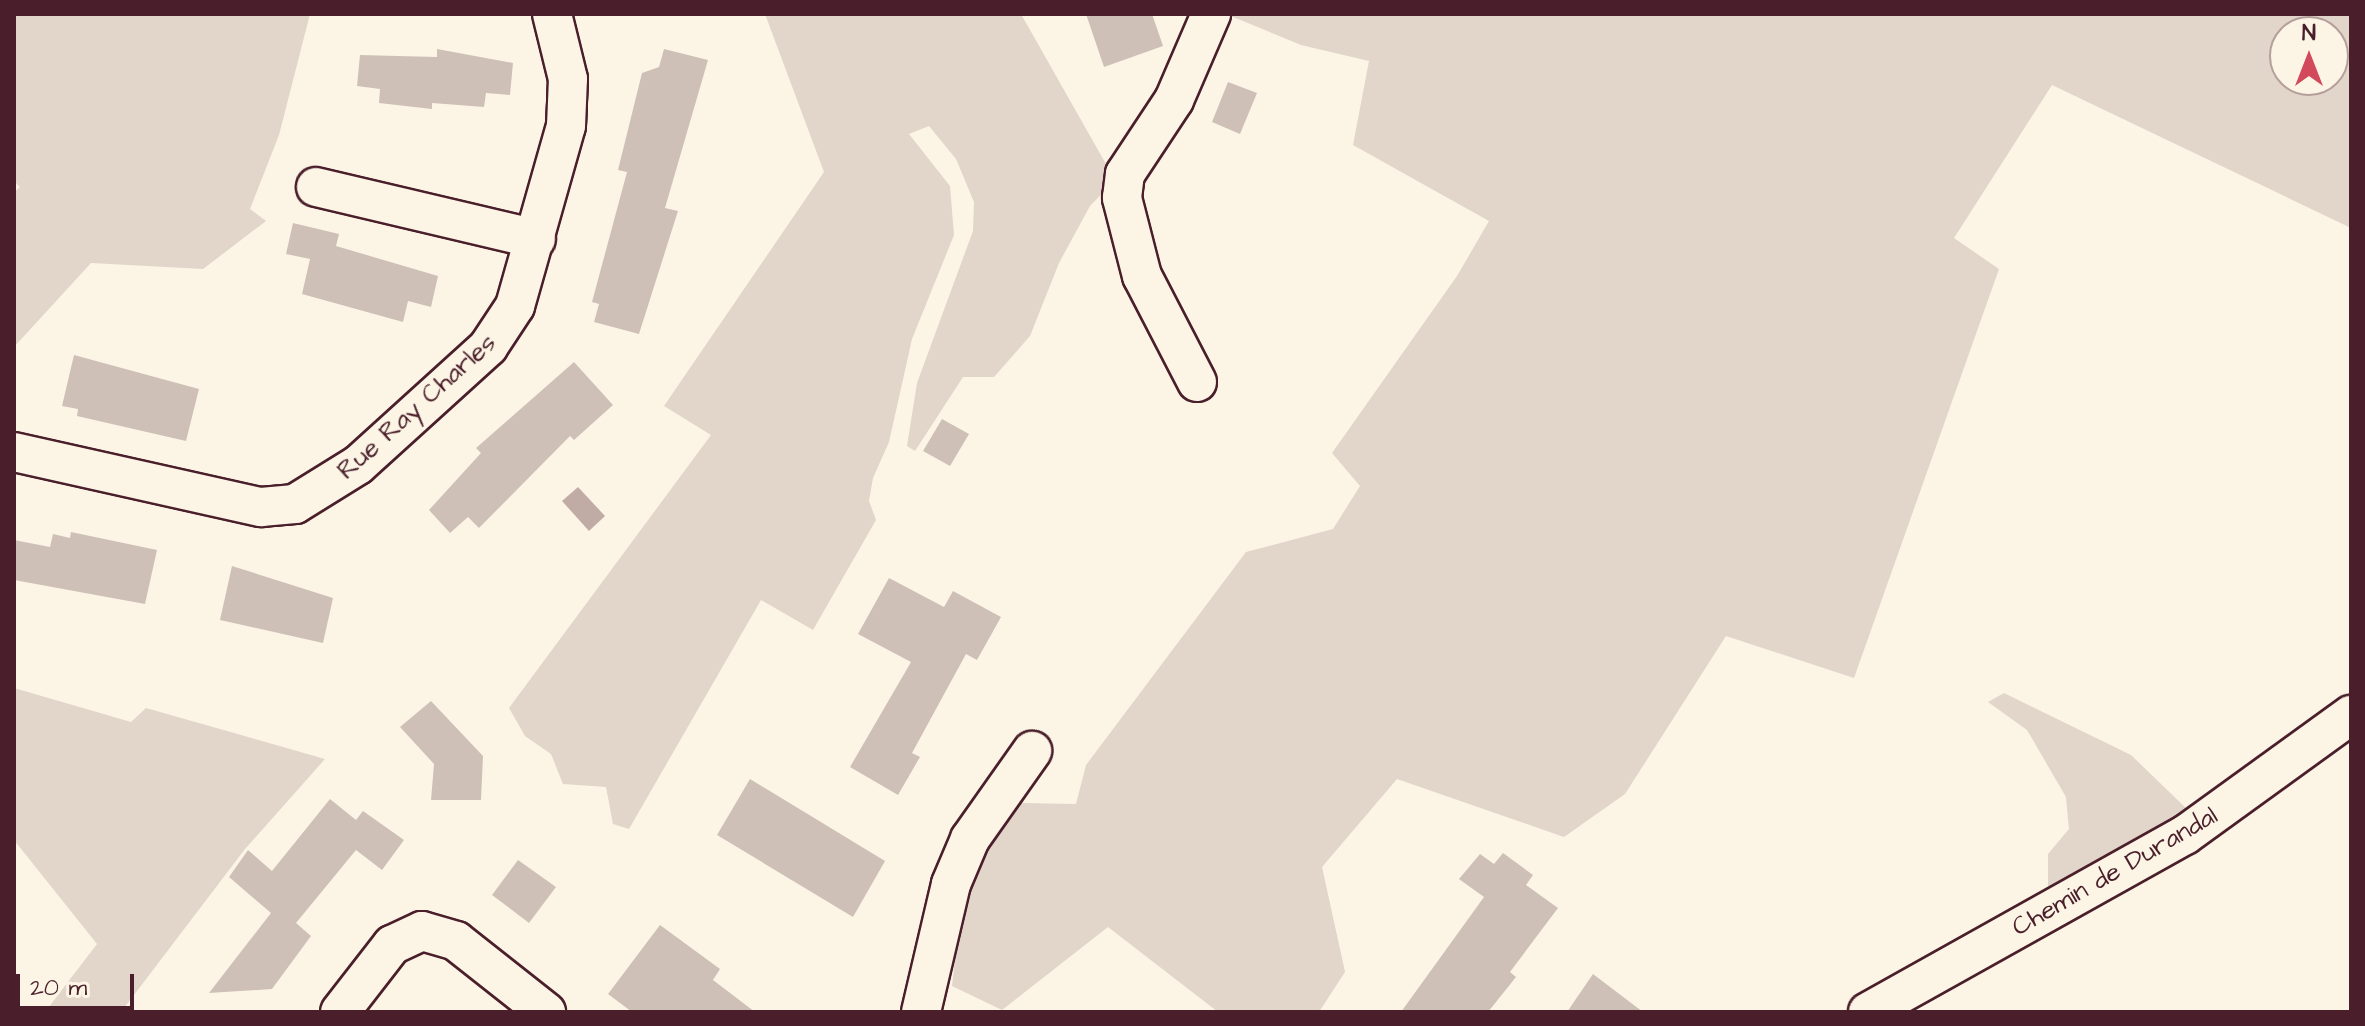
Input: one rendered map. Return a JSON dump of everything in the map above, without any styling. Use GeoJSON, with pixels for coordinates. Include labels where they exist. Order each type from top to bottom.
{"type":"FeatureCollection","features":[{"type":"Feature","properties":{"kind":"street","name":"Rue Ray Charles"},"geometry":{"type":"LineString","coordinates":[[14,452],[261,507],[295,504],[358,465],[488,347],[507,325],[536,239],[569,97],[552,14]]}},
{"type":"Feature","properties":{"kind":"street"},"geometry":{"type":"LineString","coordinates":[[1197,382],[1142,276],[1122,198],[1125,174],[1174,100],[1211,14]]}},
{"type":"Feature","properties":{"kind":"street"},"geometry":{"type":"LineString","coordinates":[[316,187],[536,239]]}},
{"type":"Feature","properties":{"kind":"street","name":"Chemin de Durandal"},"geometry":{"type":"LineString","coordinates":[[1868,1012],[2185,835],[2351,715]]}},
{"type":"Feature","properties":{"kind":"street"},"geometry":{"type":"LineString","coordinates":[[921,1012],[956,873],[970,839],[1032,751]]}},
{"type":"Feature","properties":{"kind":"street"},"geometry":{"type":"LineString","coordinates":[[340,1012],[392,945],[422,931],[456,941],[546,1012]]}},
{"type":"Feature","properties":{"kind":"shaded area"},"geometry":{"type":"Polygon","coordinates":[[[14,14],[310,14],[279,135],[250,209],[266,221],[203,269],[91,263],[14,347],[14,192],[20,187],[14,181],[14,14]]]}},
{"type":"Feature","properties":{"kind":"shaded area"},"geometry":{"type":"Polygon","coordinates":[[[765,14],[1021,14],[1115,180],[1090,206],[1059,263],[1030,336],[994,377],[963,377],[915,451],[907,446],[917,383],[973,231],[974,202],[956,159],[929,126],[909,134],[950,186],[954,235],[912,339],[889,442],[873,478],[869,501],[876,520],[813,630],[761,600],[629,829],[613,824],[606,787],[563,784],[551,754],[525,736],[509,708],[711,435],[664,406],[824,172],[765,14]]]}},
{"type":"Feature","properties":{"kind":"shaded area"},"geometry":{"type":"Polygon","coordinates":[[[1226,14],[2351,14],[2351,228],[2052,85],[1954,238],[1999,269],[1854,678],[1726,636],[1625,794],[1564,837],[1397,779],[1322,867],[1345,972],[1319,1012],[1218,1012],[1108,927],[1002,1010],[952,986],[964,880],[1021,803],[1076,804],[1086,765],[1246,552],[1333,529],[1360,486],[1332,453],[1457,276],[1489,221],[1353,145],[1369,61],[1301,45],[1226,14]]]}},
{"type":"Feature","properties":{"kind":"shaded area"},"geometry":{"type":"Polygon","coordinates":[[[578,487],[605,516],[589,531],[562,501],[578,487]]]}},
{"type":"Feature","properties":{"kind":"shaded area"},"geometry":{"type":"Polygon","coordinates":[[[14,688],[131,722],[146,708],[325,759],[245,849],[121,1012],[45,1012],[97,944],[14,840],[14,688]]]}},
{"type":"Feature","properties":{"kind":"shaded area"},"geometry":{"type":"Polygon","coordinates":[[[2004,693],[2131,755],[2189,811],[2048,897],[2048,854],[2069,829],[2066,797],[2027,730],[1988,702],[2004,693]]]}},
{"type":"Feature","properties":{"kind":"building"},"geometry":{"type":"Polygon","coordinates":[[[1086,14],[1152,14],[1163,46],[1104,67],[1086,14]]]}},
{"type":"Feature","properties":{"kind":"building"},"geometry":{"type":"Polygon","coordinates":[[[437,49],[513,63],[510,95],[486,93],[484,107],[432,103],[432,109],[379,103],[380,89],[357,86],[360,55],[437,57],[437,49]]]}},
{"type":"Feature","properties":{"kind":"building"},"geometry":{"type":"Polygon","coordinates":[[[664,49],[708,60],[665,208],[678,211],[639,334],[594,322],[599,304],[592,302],[627,172],[618,170],[642,73],[659,67],[664,49]]]}},
{"type":"Feature","properties":{"kind":"building"},"geometry":{"type":"Polygon","coordinates":[[[1228,82],[1257,93],[1240,134],[1212,122],[1228,82]]]}},
{"type":"Feature","properties":{"kind":"building"},"geometry":{"type":"Polygon","coordinates":[[[293,223],[339,234],[336,246],[438,276],[431,307],[408,301],[403,322],[302,294],[310,259],[286,254],[293,223]]]}},
{"type":"Feature","properties":{"kind":"building"},"geometry":{"type":"Polygon","coordinates":[[[74,355],[199,389],[186,441],[77,416],[78,409],[62,406],[74,355]]]}},
{"type":"Feature","properties":{"kind":"building"},"geometry":{"type":"Polygon","coordinates":[[[574,362],[613,405],[574,440],[570,436],[479,528],[468,517],[450,533],[429,510],[481,453],[476,448],[574,362]]]}},
{"type":"Feature","properties":{"kind":"building"},"geometry":{"type":"Polygon","coordinates":[[[942,419],[969,434],[950,466],[923,451],[942,419]]]}},
{"type":"Feature","properties":{"kind":"building"},"geometry":{"type":"Polygon","coordinates":[[[71,532],[157,550],[145,604],[14,580],[14,540],[50,547],[53,534],[70,538],[71,532]]]}},
{"type":"Feature","properties":{"kind":"building"},"geometry":{"type":"Polygon","coordinates":[[[232,566],[333,598],[323,643],[220,620],[232,566]]]}},
{"type":"Feature","properties":{"kind":"building"},"geometry":{"type":"Polygon","coordinates":[[[889,578],[944,607],[953,591],[1001,617],[977,660],[966,654],[912,753],[920,757],[898,795],[850,767],[911,662],[858,634],[889,578]]]}},
{"type":"Feature","properties":{"kind":"building"},"geometry":{"type":"Polygon","coordinates":[[[431,701],[483,756],[481,800],[431,800],[434,764],[400,727],[431,701]]]}},
{"type":"Feature","properties":{"kind":"building"},"geometry":{"type":"Polygon","coordinates":[[[750,779],[885,861],[853,917],[717,835],[750,779]]]}},
{"type":"Feature","properties":{"kind":"building"},"geometry":{"type":"Polygon","coordinates":[[[330,799],[356,820],[363,811],[404,840],[382,870],[356,850],[296,923],[311,936],[272,989],[209,993],[271,913],[229,877],[248,850],[272,871],[330,799]]]}},
{"type":"Feature","properties":{"kind":"building"},"geometry":{"type":"Polygon","coordinates":[[[1503,853],[1533,875],[1526,885],[1558,908],[1510,972],[1516,977],[1488,1012],[1401,1012],[1484,897],[1459,879],[1480,854],[1494,864],[1503,853]]]}},
{"type":"Feature","properties":{"kind":"building"},"geometry":{"type":"Polygon","coordinates":[[[518,860],[556,887],[529,923],[492,895],[518,860]]]}},
{"type":"Feature","properties":{"kind":"building"},"geometry":{"type":"Polygon","coordinates":[[[660,925],[720,969],[713,980],[755,1012],[632,1012],[608,994],[660,925]]]}},
{"type":"Feature","properties":{"kind":"building"},"geometry":{"type":"Polygon","coordinates":[[[1593,974],[1643,1012],[1567,1012],[1593,974]]]}}]}
